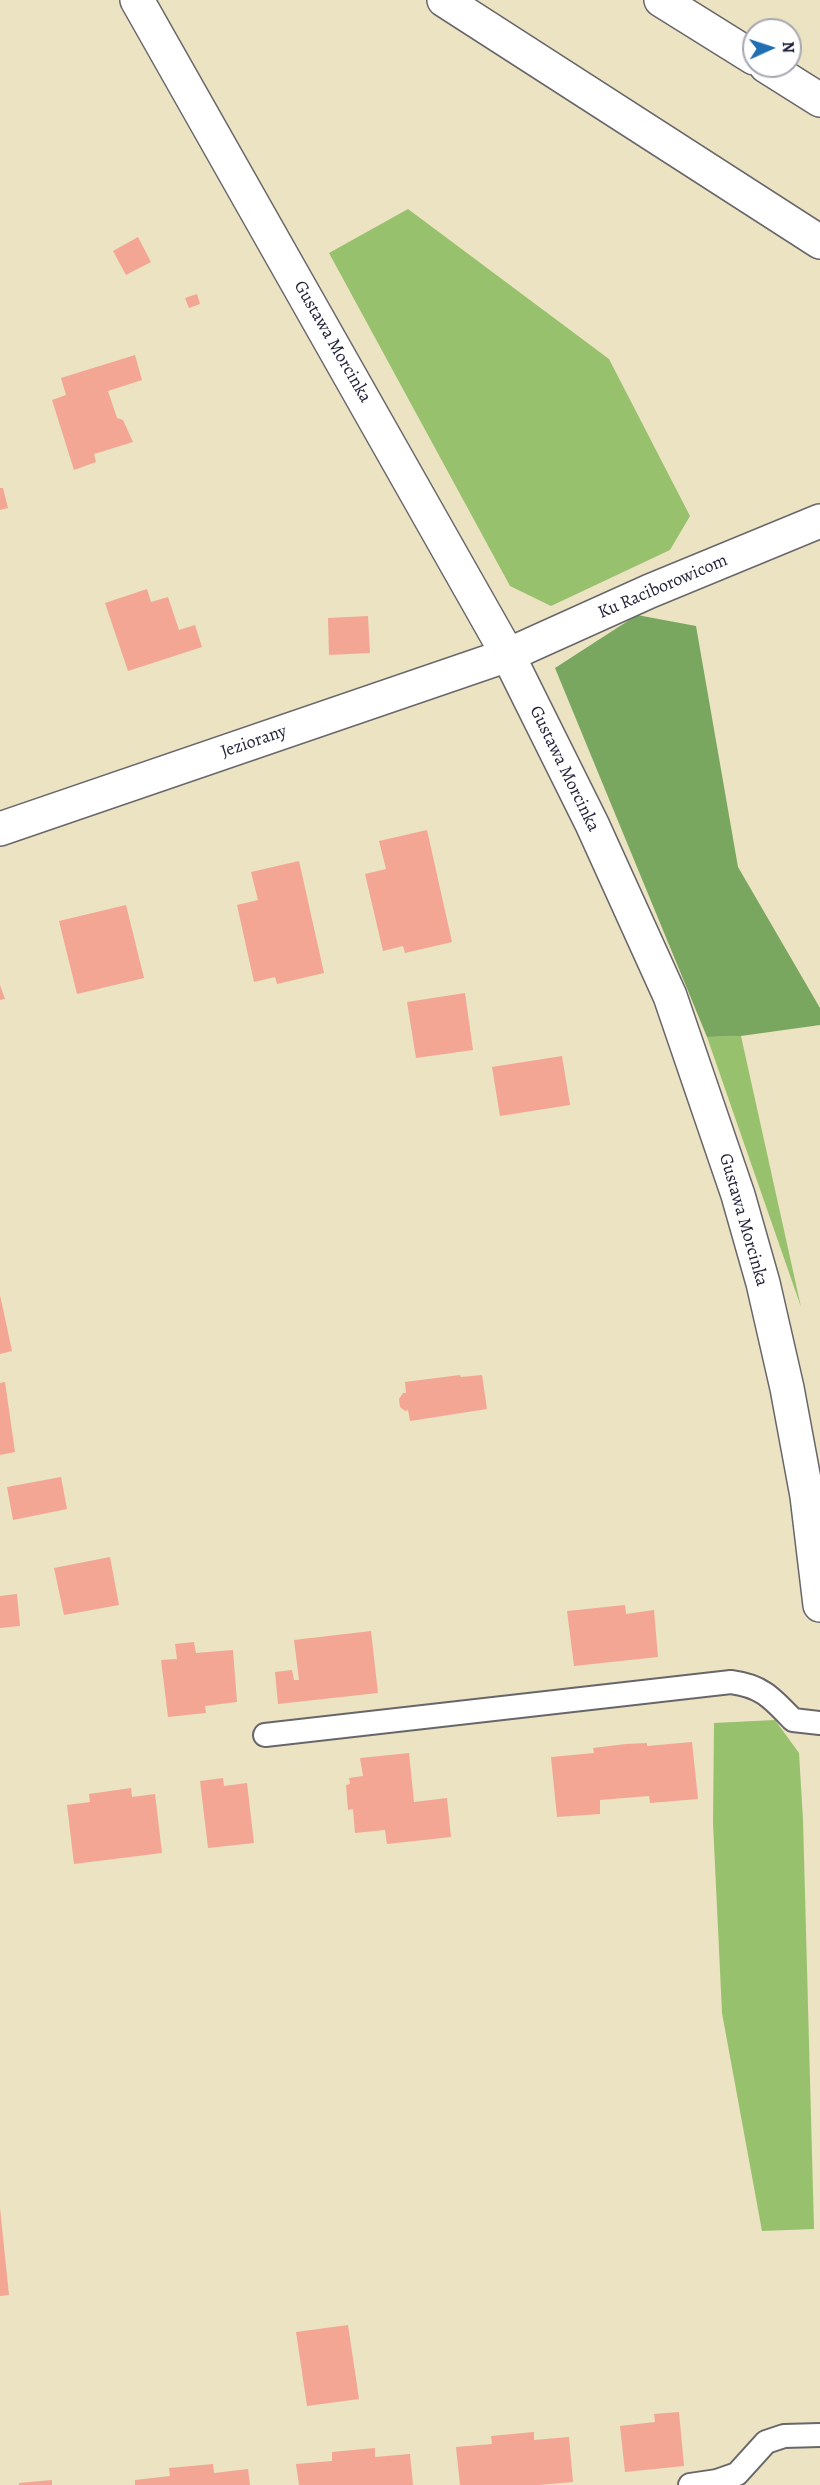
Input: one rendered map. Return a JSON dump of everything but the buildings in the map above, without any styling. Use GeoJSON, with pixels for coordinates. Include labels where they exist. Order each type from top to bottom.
{"type":"FeatureCollection","features":[{"type":"Feature","properties":{"kind":"main road","name":"Gustawa Morcinka"},"geometry":{"type":"LineString","coordinates":[[137,0],[508,655],[592,824],[669,996],[738,1195],[763,1283],[787,1388],[807,1496],[819,1594]]}},
{"type":"Feature","properties":{"kind":"main road"},"geometry":{"type":"LineString","coordinates":[[444,0],[820,242]]}},
{"type":"Feature","properties":{"kind":"main road"},"geometry":{"type":"LineString","coordinates":[[661,0],[742,51]]}},
{"type":"Feature","properties":{"kind":"main road"},"geometry":{"type":"LineString","coordinates":[[785,78],[820,100]]}},
{"type":"Feature","properties":{"kind":"main road","name":"Ku Raciborowicom"},"geometry":{"type":"LineString","coordinates":[[508,655],[640,596],[820,521]]}},
{"type":"Feature","properties":{"kind":"main road","name":"Jeziorany"},"geometry":{"type":"LineString","coordinates":[[0,829],[508,655]]}},
{"type":"Feature","properties":{"kind":"lane"},"geometry":{"type":"LineString","coordinates":[[264,1735],[731,1682],[749,1684],[768,1694],[792,1720],[820,1723]]}},
{"type":"Feature","properties":{"kind":"lane"},"geometry":{"type":"LineString","coordinates":[[690,2485],[717,2481],[737,2474],[766,2442],[784,2436],[820,2435]]}},
{"type":"Feature","properties":{"kind":"green space"},"geometry":{"type":"Polygon","coordinates":[[[408,209],[609,359],[690,516],[670,550],[551,606],[510,586],[329,253],[408,209]]]}},
{"type":"Feature","properties":{"kind":"green space"},"geometry":{"type":"Polygon","coordinates":[[[637,615],[696,626],[738,867],[820,1008],[820,1025],[741,1036],[707,1037],[555,668],[637,615]]]}},
{"type":"Feature","properties":{"kind":"green space"},"geometry":{"type":"Polygon","coordinates":[[[741,1036],[801,1307],[707,1037],[741,1036]]]}},
{"type":"Feature","properties":{"kind":"green space"},"geometry":{"type":"Polygon","coordinates":[[[775,1720],[799,1753],[803,1820],[814,2229],[762,2231],[722,2013],[713,1823],[714,1723],[775,1720]]]}}]}
